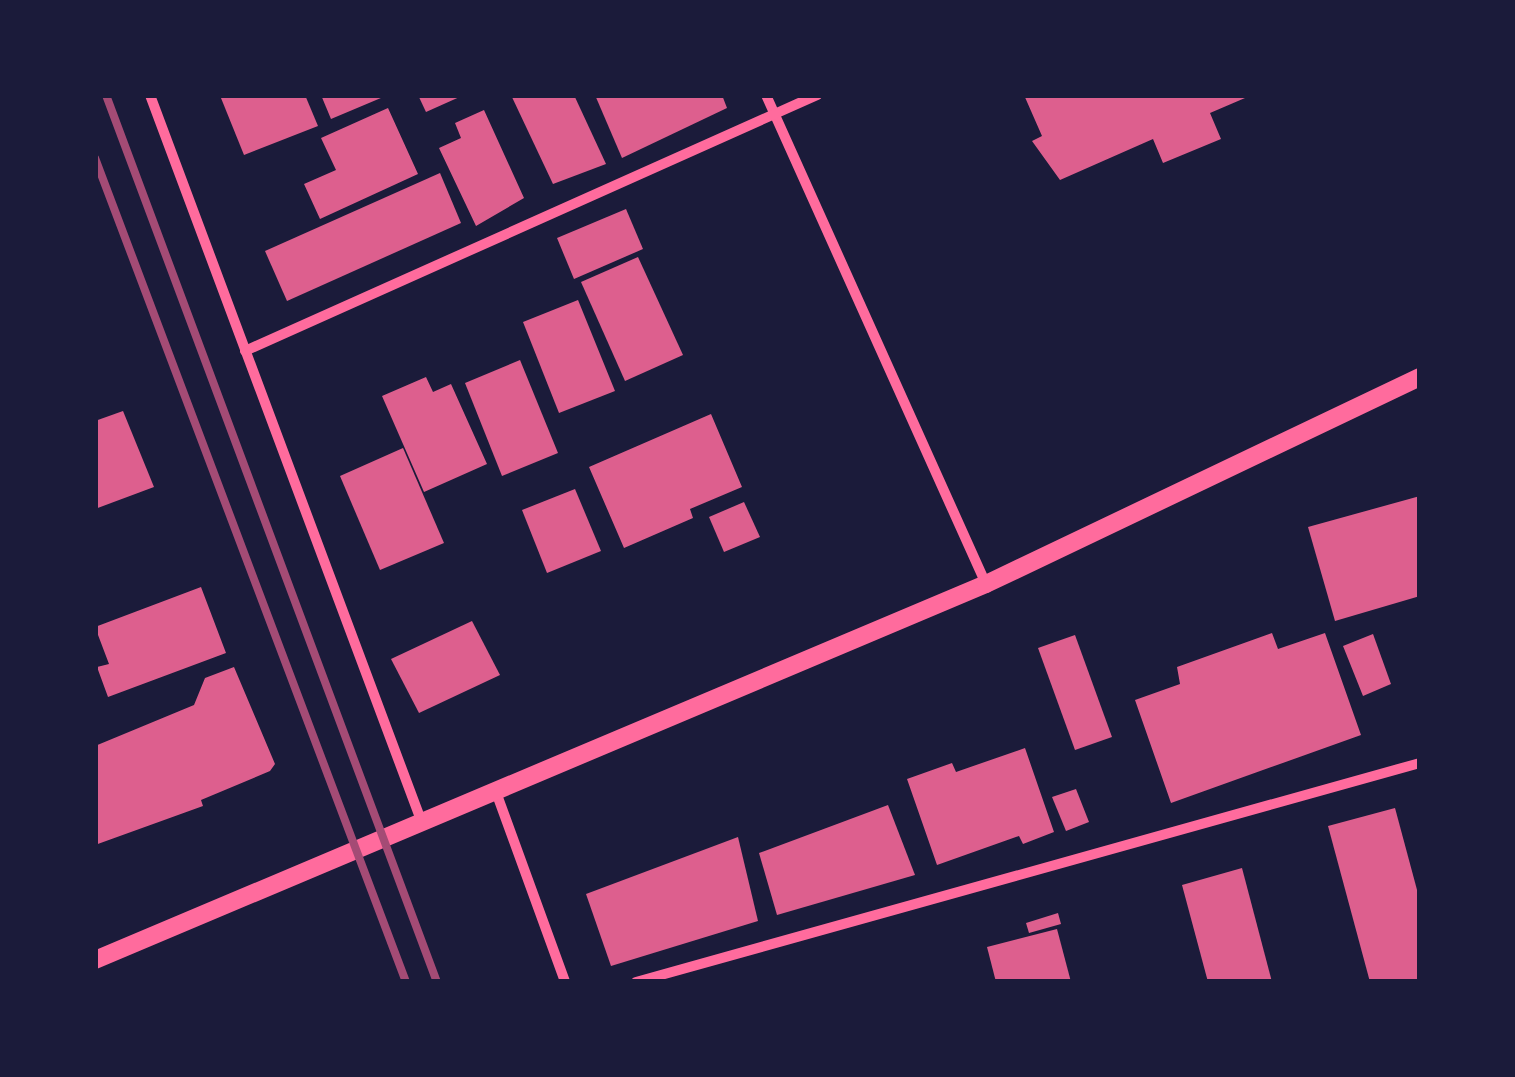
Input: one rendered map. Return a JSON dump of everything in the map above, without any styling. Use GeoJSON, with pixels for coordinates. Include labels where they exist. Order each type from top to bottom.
{"type":"FeatureCollection","features":[{"type":"Feature","properties":{"kind":"street"},"geometry":{"type":"LineString","coordinates":[[150,95],[422,823]]}},
{"type":"Feature","properties":{"kind":"street"},"geometry":{"type":"LineString","coordinates":[[766,95],[986,584]]}},
{"type":"Feature","properties":{"kind":"street"},"geometry":{"type":"LineString","coordinates":[[245,351],[817,95]]}},
{"type":"Feature","properties":{"kind":"street"},"geometry":{"type":"LineString","coordinates":[[95,960],[986,584],[1420,377]]}},
{"type":"Feature","properties":{"kind":"street"},"geometry":{"type":"LineString","coordinates":[[636,982],[1420,763]]}},
{"type":"Feature","properties":{"kind":"street"},"geometry":{"type":"LineString","coordinates":[[496,792],[565,982]]}},
{"type":"Feature","properties":{"kind":"building"},"geometry":{"type":"Polygon","coordinates":[[[305,95],[318,126],[244,155],[221,98],[305,95]]]}},
{"type":"Feature","properties":{"kind":"building"},"geometry":{"type":"Polygon","coordinates":[[[321,95],[388,95],[331,119],[321,95]]]}},
{"type":"Feature","properties":{"kind":"building"},"geometry":{"type":"Polygon","coordinates":[[[418,95],[464,95],[426,112],[418,95]]]}},
{"type":"Feature","properties":{"kind":"building"},"geometry":{"type":"Polygon","coordinates":[[[511,95],[574,95],[606,164],[553,184],[511,95]]]}},
{"type":"Feature","properties":{"kind":"building"},"geometry":{"type":"Polygon","coordinates":[[[595,95],[722,95],[727,108],[622,158],[595,95]]]}},
{"type":"Feature","properties":{"kind":"building"},"geometry":{"type":"Polygon","coordinates":[[[1024,95],[1252,95],[1210,113],[1221,139],[1163,163],[1153,139],[1060,180],[1032,141],[1042,136],[1024,95]]]}},
{"type":"Feature","properties":{"kind":"building"},"geometry":{"type":"Polygon","coordinates":[[[388,108],[418,174],[320,219],[304,184],[336,170],[321,138],[388,108]]]}},
{"type":"Feature","properties":{"kind":"building"},"geometry":{"type":"Polygon","coordinates":[[[484,110],[524,198],[476,226],[439,148],[461,138],[455,123],[484,110]]]}},
{"type":"Feature","properties":{"kind":"building"},"geometry":{"type":"Polygon","coordinates":[[[440,173],[461,223],[287,301],[265,251],[440,173]]]}},
{"type":"Feature","properties":{"kind":"building"},"geometry":{"type":"Polygon","coordinates":[[[626,209],[643,249],[574,279],[557,238],[626,209]]]}},
{"type":"Feature","properties":{"kind":"building"},"geometry":{"type":"Polygon","coordinates":[[[638,257],[683,355],[625,381],[581,282],[638,257]]]}},
{"type":"Feature","properties":{"kind":"building"},"geometry":{"type":"Polygon","coordinates":[[[578,300],[615,391],[559,413],[523,322],[578,300]]]}},
{"type":"Feature","properties":{"kind":"building"},"geometry":{"type":"Polygon","coordinates":[[[520,360],[558,453],[502,476],[465,383],[520,360]]]}},
{"type":"Feature","properties":{"kind":"building"},"geometry":{"type":"Polygon","coordinates":[[[426,377],[433,392],[451,384],[487,464],[424,492],[382,396],[426,377]]]}},
{"type":"Feature","properties":{"kind":"building"},"geometry":{"type":"Polygon","coordinates":[[[123,411],[154,487],[95,509],[95,421],[123,411]]]}},
{"type":"Feature","properties":{"kind":"building"},"geometry":{"type":"Polygon","coordinates":[[[711,414],[742,487],[690,509],[693,518],[624,548],[589,467],[711,414]]]}},
{"type":"Feature","properties":{"kind":"building"},"geometry":{"type":"Polygon","coordinates":[[[403,448],[444,543],[380,570],[340,476],[403,448]]]}},
{"type":"Feature","properties":{"kind":"building"},"geometry":{"type":"Polygon","coordinates":[[[575,489],[601,551],[547,573],[522,510],[575,489]]]}},
{"type":"Feature","properties":{"kind":"building"},"geometry":{"type":"Polygon","coordinates":[[[1420,496],[1420,596],[1335,621],[1308,527],[1420,496]]]}},
{"type":"Feature","properties":{"kind":"building"},"geometry":{"type":"Polygon","coordinates":[[[744,502],[760,537],[724,552],[709,517],[744,502]]]}},
{"type":"Feature","properties":{"kind":"building"},"geometry":{"type":"Polygon","coordinates":[[[201,587],[226,653],[108,697],[97,667],[109,664],[95,627],[201,587]]]}},
{"type":"Feature","properties":{"kind":"building"},"geometry":{"type":"Polygon","coordinates":[[[472,621],[500,675],[419,713],[391,659],[472,621]]]}},
{"type":"Feature","properties":{"kind":"building"},"geometry":{"type":"Polygon","coordinates":[[[1272,633],[1278,649],[1325,633],[1361,735],[1171,803],[1135,700],[1180,684],[1177,667],[1272,633]]]}},
{"type":"Feature","properties":{"kind":"building"},"geometry":{"type":"Polygon","coordinates":[[[1373,634],[1391,684],[1363,696],[1343,646],[1373,634]]]}},
{"type":"Feature","properties":{"kind":"building"},"geometry":{"type":"Polygon","coordinates":[[[1075,635],[1112,737],[1075,750],[1038,648],[1075,635]]]}},
{"type":"Feature","properties":{"kind":"building"},"geometry":{"type":"Polygon","coordinates":[[[234,667],[275,764],[270,771],[201,800],[203,806],[95,845],[95,746],[194,705],[205,678],[234,667]]]}},
{"type":"Feature","properties":{"kind":"building"},"geometry":{"type":"Polygon","coordinates":[[[1025,748],[1054,832],[1023,844],[1019,836],[937,865],[907,779],[952,763],[956,772],[1025,748]]]}},
{"type":"Feature","properties":{"kind":"building"},"geometry":{"type":"Polygon","coordinates":[[[1076,789],[1089,822],[1066,831],[1052,797],[1076,789]]]}},
{"type":"Feature","properties":{"kind":"building"},"geometry":{"type":"Polygon","coordinates":[[[888,805],[915,875],[777,915],[759,853],[888,805]]]}},
{"type":"Feature","properties":{"kind":"building"},"geometry":{"type":"Polygon","coordinates":[[[1395,808],[1420,901],[1420,982],[1370,982],[1328,826],[1395,808]]]}},
{"type":"Feature","properties":{"kind":"building"},"geometry":{"type":"Polygon","coordinates":[[[738,837],[758,921],[611,966],[586,894],[738,837]]]}},
{"type":"Feature","properties":{"kind":"building"},"geometry":{"type":"Polygon","coordinates":[[[1242,868],[1272,982],[1208,982],[1182,885],[1242,868]]]}},
{"type":"Feature","properties":{"kind":"building"},"geometry":{"type":"Polygon","coordinates":[[[1058,913],[1061,924],[1029,933],[1026,923],[1058,913]]]}},
{"type":"Feature","properties":{"kind":"building"},"geometry":{"type":"Polygon","coordinates":[[[1057,929],[1071,982],[996,982],[987,947],[1057,929]]]}},
{"type":"Feature","properties":{"kind":"railway"},"geometry":{"type":"LineString","coordinates":[[106,95],[437,982]]}},
{"type":"Feature","properties":{"kind":"railway"},"geometry":{"type":"LineString","coordinates":[[95,158],[406,982]]}}]}
